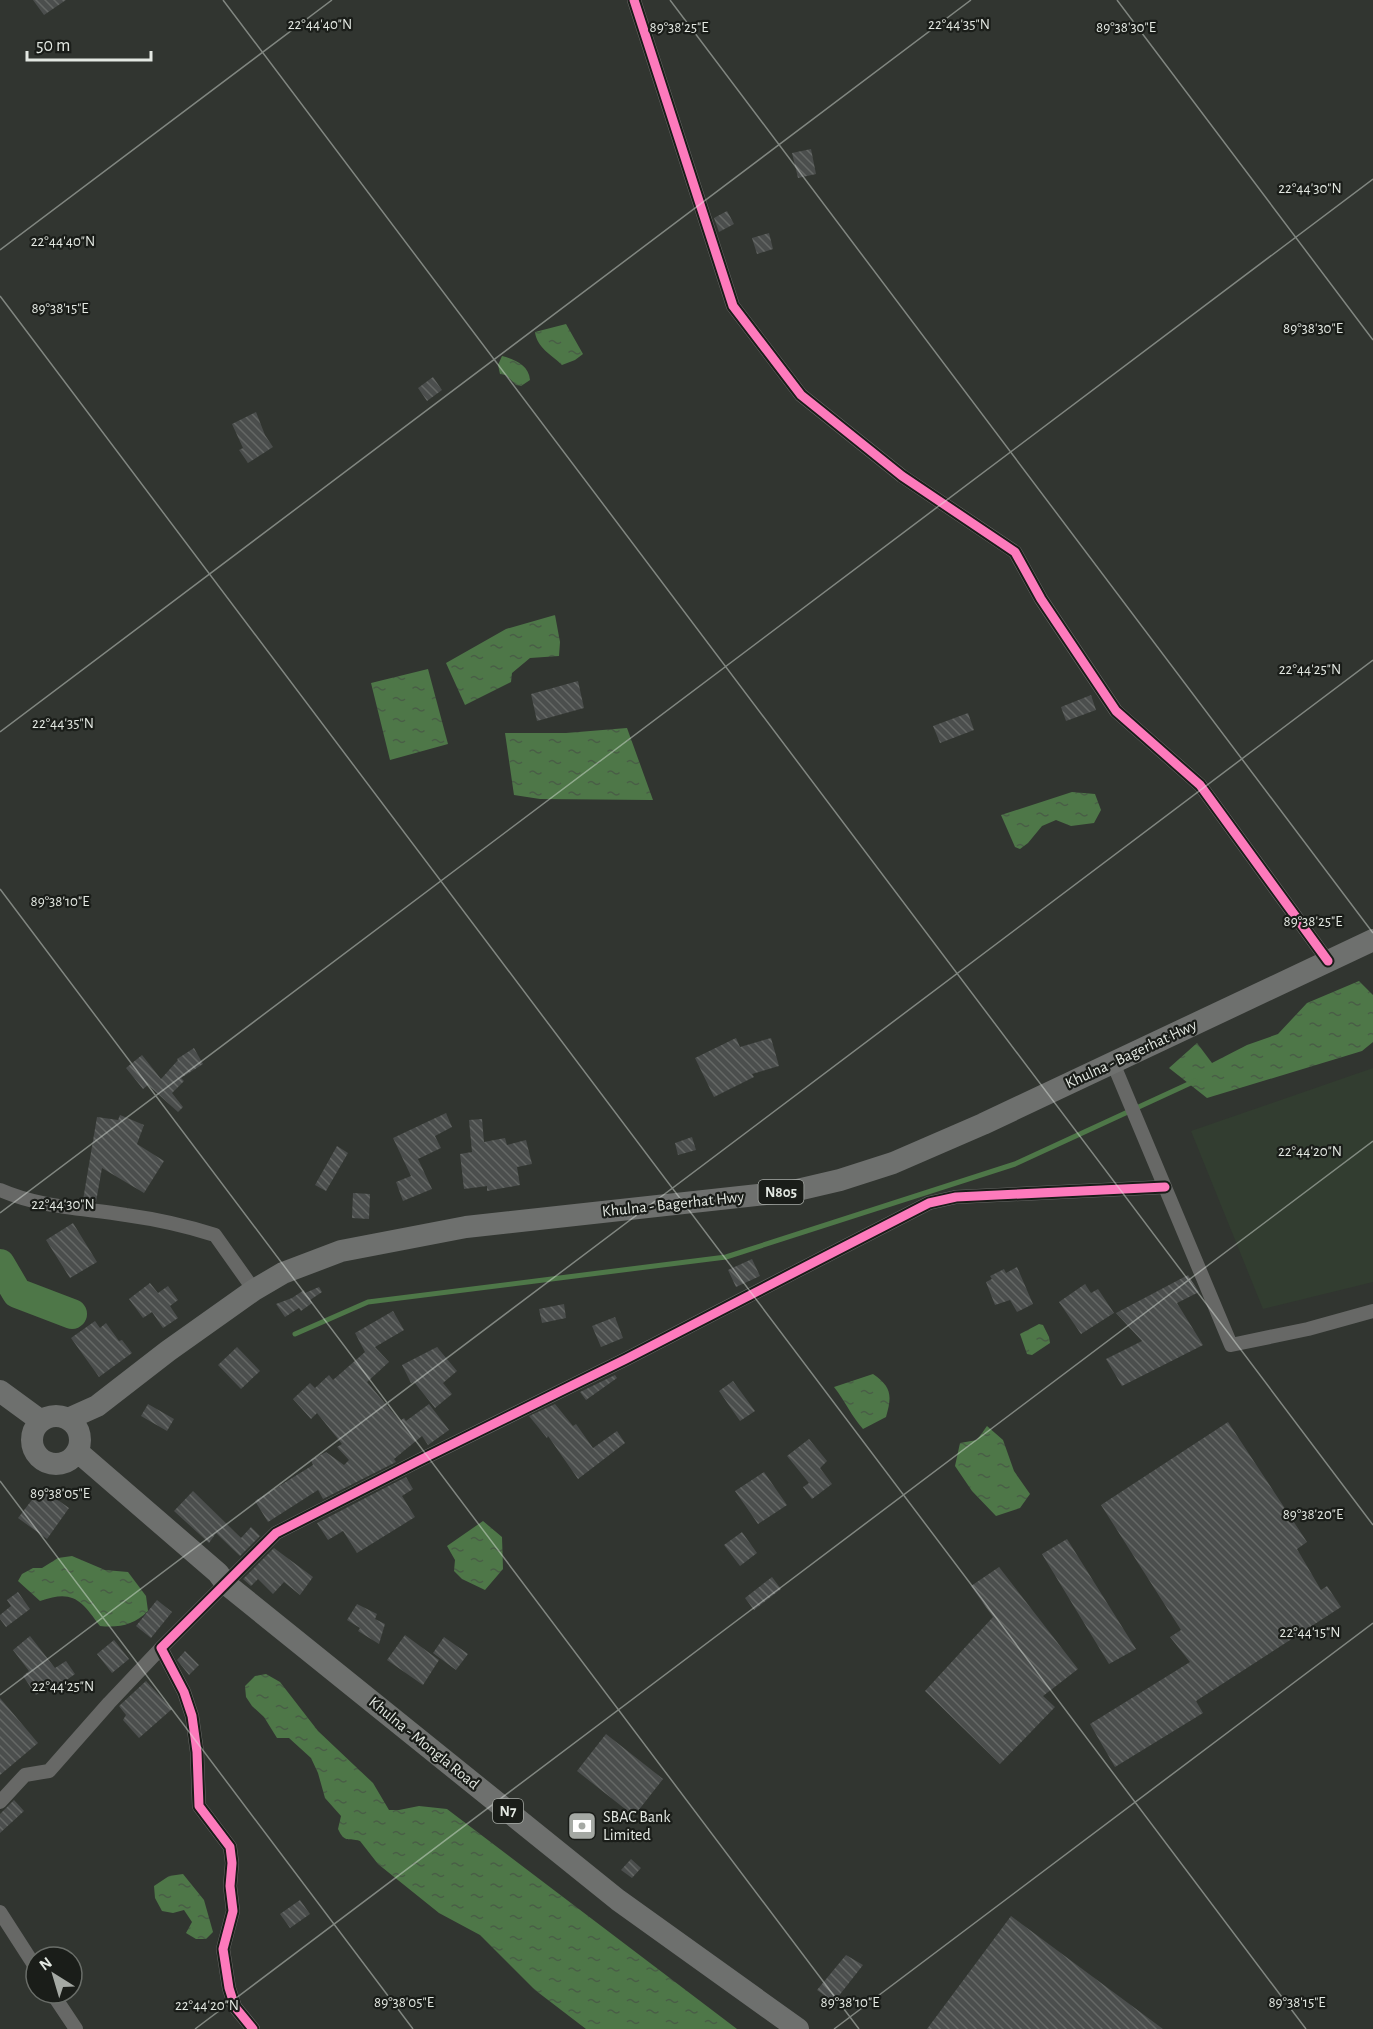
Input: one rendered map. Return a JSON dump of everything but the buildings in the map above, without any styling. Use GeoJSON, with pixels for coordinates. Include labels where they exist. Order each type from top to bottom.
{"type":"FeatureCollection","features":[{"type":"Feature","properties":{"kind":"highway","name":"Khulna - Bagerhat Hwy"},"geometry":{"type":"LineString","coordinates":[[74,1441],[97,1406],[123,1385],[254,1290],[283,1273],[341,1251],[455,1229],[793,1191],[840,1180],[893,1163],[983,1124],[1373,940]]}},
{"type":"Feature","properties":{"kind":"highway"},"geometry":{"type":"LineString","coordinates":[[0,1391],[38,1425]]}},
{"type":"Feature","properties":{"kind":"highway"},"geometry":{"type":"LineString","coordinates":[[0,1404],[38,1425]]}},
{"type":"Feature","properties":{"kind":"highway"},"geometry":{"type":"LineString","coordinates":[[50,1416],[59,1416],[74,1441],[60,1464],[48,1464],[38,1457],[33,1449],[31,1440],[38,1425],[50,1416]]}},
{"type":"Feature","properties":{"kind":"highway","name":"Khulna - Mongla Road"},"geometry":{"type":"LineString","coordinates":[[74,1441],[218,1573],[226,1584],[618,1900],[798,2029]]}},
{"type":"Feature","properties":{"kind":"street"},"geometry":{"type":"LineString","coordinates":[[634,0],[733,306],[801,395],[902,476],[1015,552],[1041,600],[1116,711],[1200,784],[1328,962]]}},
{"type":"Feature","properties":{"kind":"street"},"geometry":{"type":"LineString","coordinates":[[1113,1063],[1231,1345],[1308,1329],[1373,1311]]}},
{"type":"Feature","properties":{"kind":"street"},"geometry":{"type":"LineString","coordinates":[[0,1802],[25,1775],[50,1771],[161,1648],[276,1533],[626,1359],[929,1203],[956,1197],[1164,1187]]}},
{"type":"Feature","properties":{"kind":"street"},"geometry":{"type":"LineString","coordinates":[[0,1190],[18,1198],[65,1208],[126,1215],[215,1235],[254,1290]]}},
{"type":"Feature","properties":{"kind":"street"},"geometry":{"type":"LineString","coordinates":[[161,1648],[184,1692],[192,1716],[197,1752],[199,1806],[230,1847],[233,1911],[223,1949],[229,1988],[235,2007],[253,2029]]}},
{"type":"Feature","properties":{"kind":"street"},"geometry":{"type":"LineString","coordinates":[[0,1912],[24,1949]]}},
{"type":"Feature","properties":{"kind":"street"},"geometry":{"type":"LineString","coordinates":[[60,2005],[76,2029]]}},
{"type":"Feature","properties":{"kind":"shaded area"},"geometry":{"type":"Polygon","coordinates":[[[1373,1068],[1373,1282],[1263,1309],[1191,1131],[1373,1068]]]}},
{"type":"Feature","properties":{"kind":"water"},"geometry":{"type":"Polygon","coordinates":[[[566,324],[583,354],[562,365],[542,347],[535,332],[566,324]]]}},
{"type":"Feature","properties":{"kind":"water"},"geometry":{"type":"Polygon","coordinates":[[[502,356],[524,367],[530,380],[521,386],[516,385],[506,375],[500,374],[498,365],[502,356]]]}},
{"type":"Feature","properties":{"kind":"water"},"geometry":{"type":"Polygon","coordinates":[[[555,615],[560,642],[559,656],[530,658],[512,673],[511,682],[465,705],[446,663],[506,629],[555,615]]]}},
{"type":"Feature","properties":{"kind":"water"},"geometry":{"type":"Polygon","coordinates":[[[428,669],[448,744],[390,760],[371,683],[428,669]]]}},
{"type":"Feature","properties":{"kind":"water"},"geometry":{"type":"Polygon","coordinates":[[[627,728],[653,800],[540,799],[514,795],[505,733],[566,733],[627,728]]]}},
{"type":"Feature","properties":{"kind":"water"},"geometry":{"type":"Polygon","coordinates":[[[1072,792],[1095,794],[1101,810],[1094,823],[1071,826],[1056,820],[1042,826],[1020,849],[1015,847],[1001,815],[1072,792]]]}},
{"type":"Feature","properties":{"kind":"water"},"geometry":{"type":"Polygon","coordinates":[[[1359,981],[1373,995],[1373,1042],[1362,1051],[1207,1098],[1169,1068],[1197,1043],[1212,1063],[1247,1045],[1278,1034],[1307,1003],[1359,981]]]}},
{"type":"Feature","properties":{"kind":"water"},"geometry":{"type":"Polygon","coordinates":[[[1039,1324],[1043,1325],[1050,1343],[1032,1355],[1027,1354],[1020,1334],[1039,1324]]]}},
{"type":"Feature","properties":{"kind":"water"},"geometry":{"type":"Polygon","coordinates":[[[873,1374],[884,1383],[890,1398],[886,1417],[863,1429],[834,1387],[873,1374]]]}},
{"type":"Feature","properties":{"kind":"water"},"geometry":{"type":"Polygon","coordinates":[[[987,1426],[1003,1440],[1014,1471],[1030,1494],[1020,1508],[996,1516],[972,1491],[955,1466],[960,1443],[977,1440],[987,1426]]]}},
{"type":"Feature","properties":{"kind":"water"},"geometry":{"type":"Polygon","coordinates":[[[483,1521],[502,1537],[503,1569],[485,1590],[462,1579],[454,1571],[455,1560],[447,1546],[483,1521]]]}},
{"type":"Feature","properties":{"kind":"water"},"geometry":{"type":"Polygon","coordinates":[[[72,1556],[105,1570],[128,1572],[146,1596],[148,1611],[137,1620],[126,1624],[100,1626],[87,1609],[75,1599],[61,1596],[40,1601],[18,1581],[22,1574],[33,1568],[42,1568],[58,1558],[72,1556]]]}},
{"type":"Feature","properties":{"kind":"water"},"geometry":{"type":"Polygon","coordinates":[[[266,1674],[280,1682],[318,1731],[373,1783],[389,1810],[419,1806],[447,1809],[737,2029],[586,2029],[535,1990],[480,1935],[439,1913],[378,1864],[360,1841],[343,1837],[338,1829],[341,1816],[325,1798],[311,1758],[289,1738],[277,1738],[264,1717],[246,1697],[245,1686],[255,1676],[266,1674]]]}},
{"type":"Feature","properties":{"kind":"water"},"geometry":{"type":"Polygon","coordinates":[[[183,1874],[204,1900],[213,1932],[206,1939],[196,1939],[186,1933],[192,1922],[184,1910],[173,1913],[162,1911],[155,1898],[154,1886],[169,1876],[183,1874]]]}},
{"type":"Feature","properties":{"kind":"waterway"},"geometry":{"type":"LineString","coordinates":[[295,1334],[368,1302],[726,1257],[1015,1164],[1195,1081]]}},
{"type":"Feature","properties":{"kind":"waterway"},"geometry":{"type":"LineString","coordinates":[[0,1264],[17,1293],[72,1314]]}},
{"type":"Feature","properties":{"kind":"cycle path"},"geometry":{"type":"LineString","coordinates":[[634,0],[733,306],[801,395],[902,476],[1015,552],[1041,599],[1116,711],[1200,785],[1328,961]]}},
{"type":"Feature","properties":{"kind":"cycle path"},"geometry":{"type":"LineString","coordinates":[[253,2029],[235,2007],[229,1988],[223,1949],[233,1911],[230,1886],[232,1863],[230,1847],[199,1806],[197,1752],[192,1716],[184,1692],[161,1648],[276,1533],[626,1359],[929,1203],[956,1197],[1165,1187]]}},
{"type":"Feature","properties":{"kind":"place","name":"SBAC Bank Limited"},"geometry":{"type":"Point","coordinates":[582,1826]}}]}
